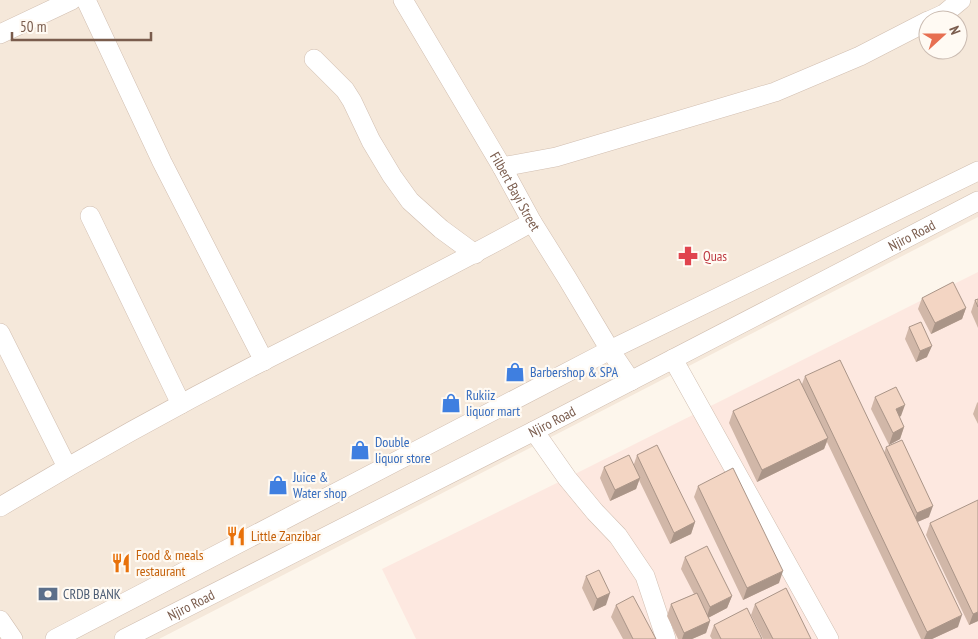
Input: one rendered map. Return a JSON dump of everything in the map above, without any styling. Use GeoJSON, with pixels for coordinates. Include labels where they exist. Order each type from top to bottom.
{"type":"FeatureCollection","features":[{"type":"Feature","properties":{"kind":"street"},"geometry":{"type":"LineString","coordinates":[[0,34],[72,0]]}},
{"type":"Feature","properties":{"kind":"street"},"geometry":{"type":"LineString","coordinates":[[86,0],[162,162],[264,361]]}},
{"type":"Feature","properties":{"kind":"street","name":"Filbert Bayi Street"},"geometry":{"type":"LineString","coordinates":[[403,0],[502,167],[532,222],[631,381]]}},
{"type":"Feature","properties":{"kind":"street"},"geometry":{"type":"LineString","coordinates":[[949,10],[961,0]]}},
{"type":"Feature","properties":{"kind":"street"},"geometry":{"type":"LineString","coordinates":[[502,167],[556,157],[775,92],[860,56],[918,27]]}},
{"type":"Feature","properties":{"kind":"street"},"geometry":{"type":"LineString","coordinates":[[314,59],[345,90],[371,141],[410,201],[441,229],[475,254]]}},
{"type":"Feature","properties":{"kind":"street"},"geometry":{"type":"LineString","coordinates":[[55,639],[610,350],[978,171]]}},
{"type":"Feature","properties":{"kind":"street","name":"Njiro Road"},"geometry":{"type":"LineString","coordinates":[[124,639],[534,432],[978,202]]}},
{"type":"Feature","properties":{"kind":"street"},"geometry":{"type":"LineString","coordinates":[[90,216],[181,404]]}},
{"type":"Feature","properties":{"kind":"street"},"geometry":{"type":"LineString","coordinates":[[0,507],[67,467],[181,404],[475,254],[532,222]]}},
{"type":"Feature","properties":{"kind":"street"},"geometry":{"type":"LineString","coordinates":[[0,333],[67,467]]}},
{"type":"Feature","properties":{"kind":"street"},"geometry":{"type":"LineString","coordinates":[[673,359],[829,639]]}},
{"type":"Feature","properties":{"kind":"street"},"geometry":{"type":"LineString","coordinates":[[534,432],[567,478],[618,536],[645,576],[666,639]]}},
{"type":"Feature","properties":{"kind":"street"},"geometry":{"type":"LineString","coordinates":[[0,620],[13,639]]}},
{"type":"Feature","properties":{"kind":"shaded area"},"geometry":{"type":"Polygon","coordinates":[[[0,0],[978,0],[978,217],[159,639],[0,639],[0,0]]]}},
{"type":"Feature","properties":{"kind":"shaded area"},"geometry":{"type":"Polygon","coordinates":[[[978,272],[978,639],[416,639],[382,569],[978,272]]]}},
{"type":"Feature","properties":{"kind":"building"},"geometry":{"type":"Polygon","coordinates":[[[953,282],[966,308],[935,323],[922,298],[953,282]]]}},
{"type":"Feature","properties":{"kind":"building"},"geometry":{"type":"Polygon","coordinates":[[[921,322],[932,346],[920,351],[909,327],[921,322]]]}},
{"type":"Feature","properties":{"kind":"building"},"geometry":{"type":"Polygon","coordinates":[[[840,360],[962,615],[927,632],[805,376],[840,360]]]}},
{"type":"Feature","properties":{"kind":"building"},"geometry":{"type":"Polygon","coordinates":[[[799,379],[828,438],[762,470],[733,411],[799,379]]]}},
{"type":"Feature","properties":{"kind":"building"},"geometry":{"type":"Polygon","coordinates":[[[896,387],[905,405],[896,409],[904,427],[893,433],[875,397],[896,387]]]}},
{"type":"Feature","properties":{"kind":"building"},"geometry":{"type":"Polygon","coordinates":[[[902,440],[933,506],[917,513],[886,447],[902,440]]]}},
{"type":"Feature","properties":{"kind":"building"},"geometry":{"type":"Polygon","coordinates":[[[657,445],[695,522],[674,533],[637,455],[657,445]]]}},
{"type":"Feature","properties":{"kind":"building"},"geometry":{"type":"Polygon","coordinates":[[[629,455],[640,478],[615,490],[604,467],[629,455]]]}},
{"type":"Feature","properties":{"kind":"building"},"geometry":{"type":"Polygon","coordinates":[[[733,468],[783,571],[747,588],[698,486],[733,468]]]}},
{"type":"Feature","properties":{"kind":"building"},"geometry":{"type":"Polygon","coordinates":[[[978,500],[978,612],[973,614],[930,523],[978,500]]]}},
{"type":"Feature","properties":{"kind":"building"},"geometry":{"type":"Polygon","coordinates":[[[707,546],[732,596],[710,607],[685,557],[707,546]]]}},
{"type":"Feature","properties":{"kind":"building"},"geometry":{"type":"Polygon","coordinates":[[[599,570],[610,593],[597,599],[586,576],[599,570]]]}},
{"type":"Feature","properties":{"kind":"building"},"geometry":{"type":"Polygon","coordinates":[[[786,588],[811,639],[773,639],[755,604],[786,588]]]}},
{"type":"Feature","properties":{"kind":"building"},"geometry":{"type":"Polygon","coordinates":[[[697,593],[710,621],[684,633],[671,604],[697,593]]]}},
{"type":"Feature","properties":{"kind":"building"},"geometry":{"type":"Polygon","coordinates":[[[633,596],[656,639],[633,639],[616,605],[633,596]]]}},
{"type":"Feature","properties":{"kind":"building"},"geometry":{"type":"Polygon","coordinates":[[[747,608],[762,639],[721,639],[714,625],[747,608]]]}},
{"type":"Feature","properties":{"kind":"place","name":"Quas"},"geometry":{"type":"Point","coordinates":[688,256]}},
{"type":"Feature","properties":{"kind":"place","name":"Barbershop & SPA"},"geometry":{"type":"Point","coordinates":[515,372]}},
{"type":"Feature","properties":{"kind":"place","name":"Rukiiz liquor mart"},"geometry":{"type":"Point","coordinates":[451,403]}},
{"type":"Feature","properties":{"kind":"place","name":"Double liquor store"},"geometry":{"type":"Point","coordinates":[360,450]}},
{"type":"Feature","properties":{"kind":"place","name":"Juice & Water shop"},"geometry":{"type":"Point","coordinates":[278,485]}},
{"type":"Feature","properties":{"kind":"place","name":"Little Zanzibar"},"geometry":{"type":"Point","coordinates":[236,536]}},
{"type":"Feature","properties":{"kind":"place","name":"Food & meals restaurant"},"geometry":{"type":"Point","coordinates":[121,563]}},
{"type":"Feature","properties":{"kind":"place","name":"CRDB BANK"},"geometry":{"type":"Point","coordinates":[48,594]}}]}
